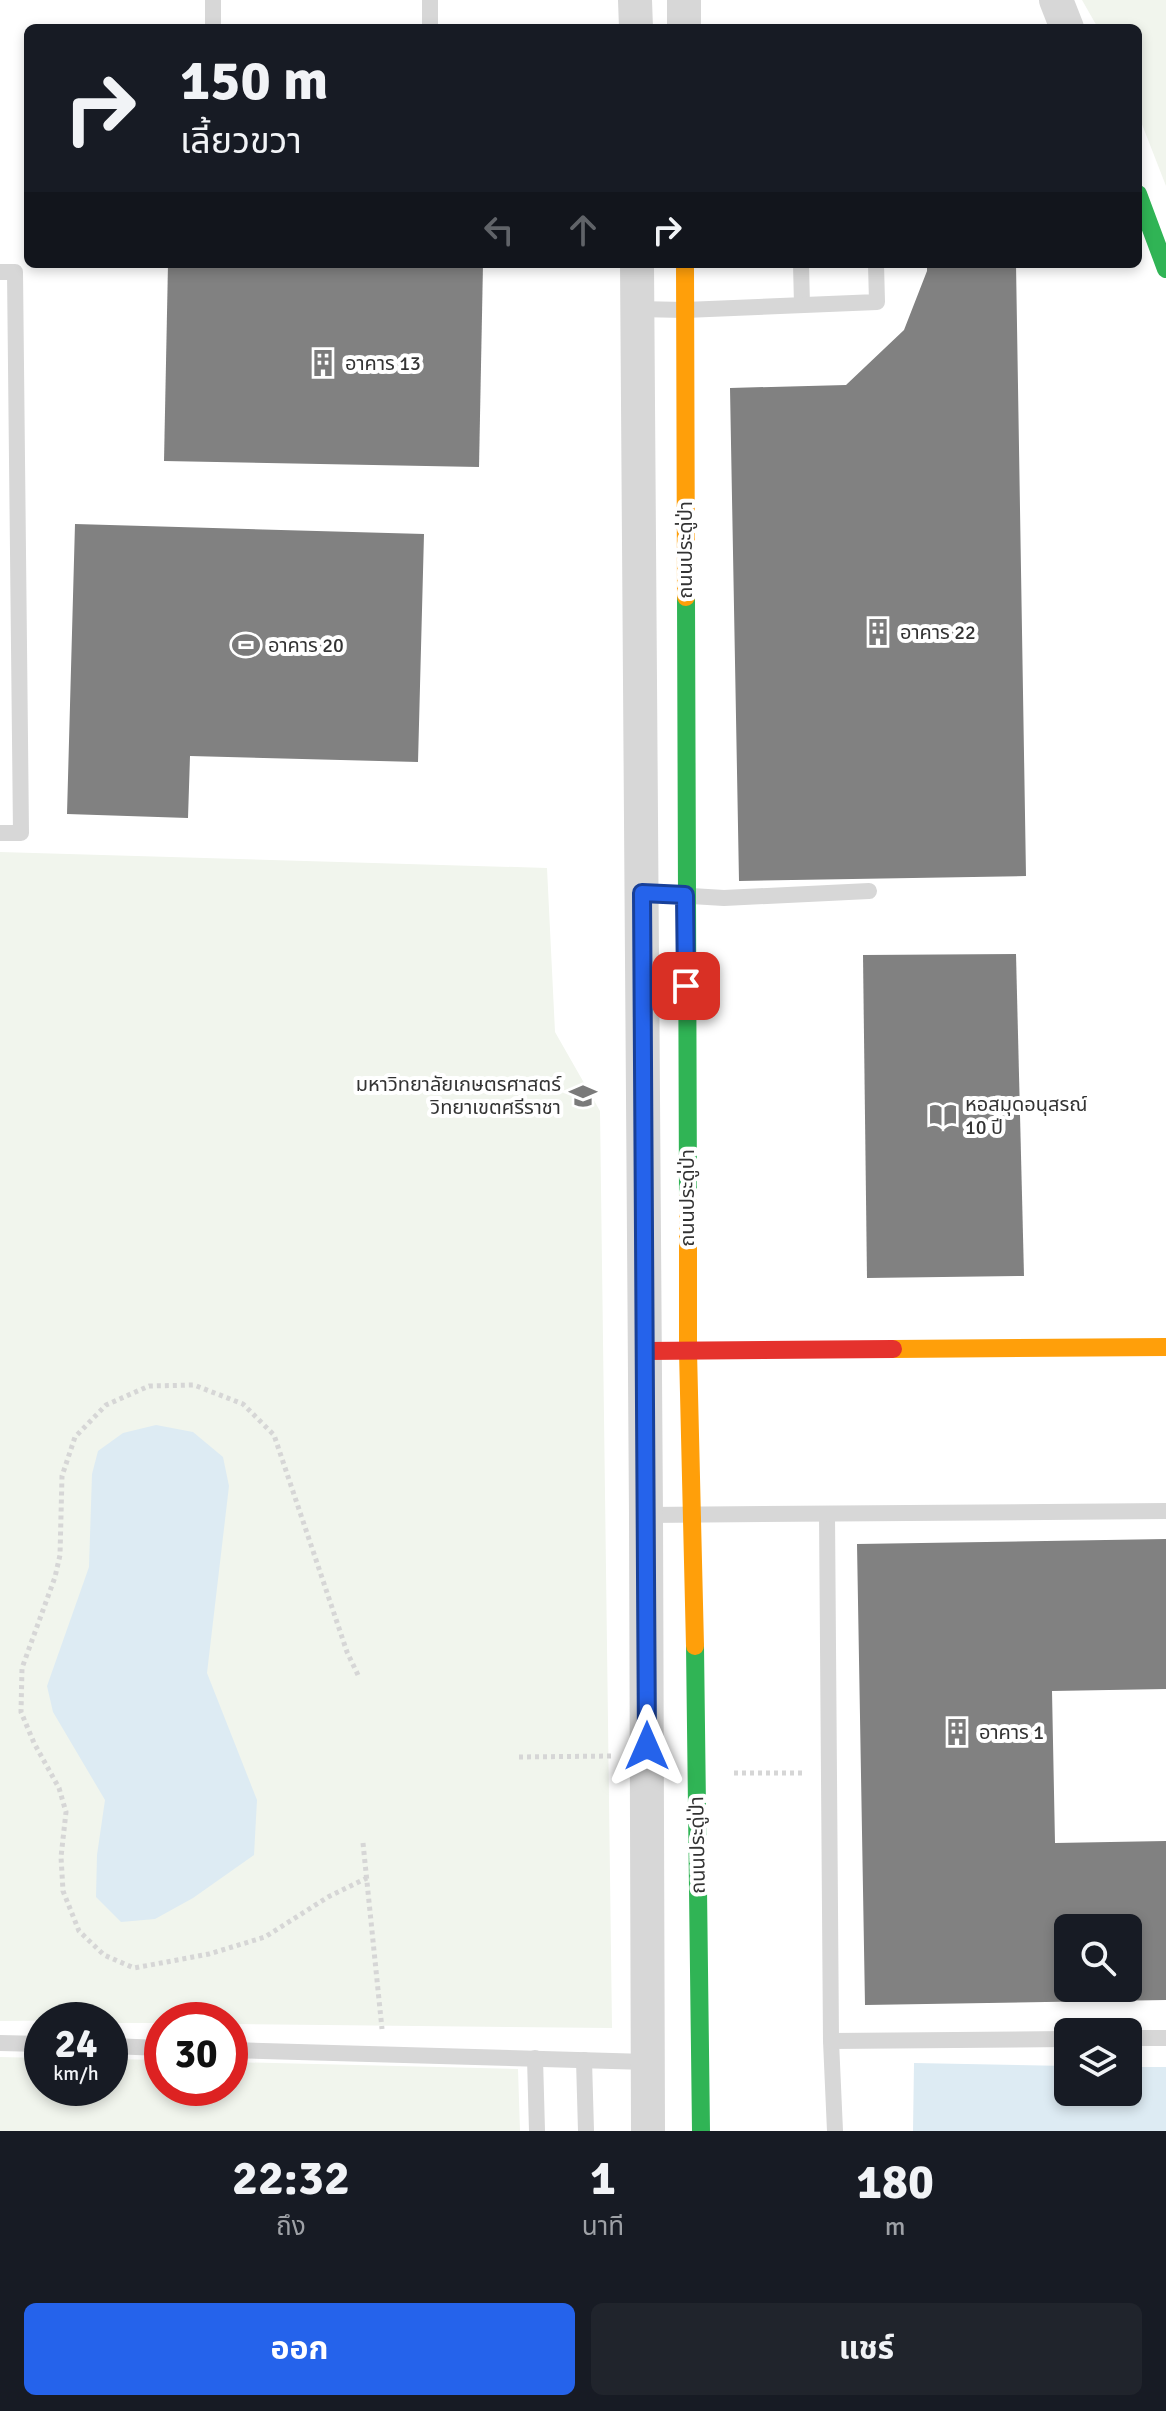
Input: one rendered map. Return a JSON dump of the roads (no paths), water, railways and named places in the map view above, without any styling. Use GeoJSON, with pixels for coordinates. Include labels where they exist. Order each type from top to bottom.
{"type":"FeatureCollection","features":[{"type":"Feature","properties":{"kind":"street"},"geometry":{"type":"LineString","coordinates":[[635,0],[636,24]]}},
{"type":"Feature","properties":{"kind":"street"},"geometry":{"type":"LineString","coordinates":[[684,0],[684,24]]}},
{"type":"Feature","properties":{"kind":"street"},"geometry":{"type":"LineString","coordinates":[[1056,0],[1065,24]]}},
{"type":"Feature","properties":{"kind":"street"},"geometry":{"type":"LineString","coordinates":[[1142,205],[1166,269]]}},
{"type":"Feature","properties":{"kind":"street"},"geometry":{"type":"LineString","coordinates":[[637,268],[648,2131]]}},
{"type":"Feature","properties":{"kind":"street","name":"ถนนประดู่ป่า"},"geometry":{"type":"LineString","coordinates":[[685,268],[688,1351],[701,2131]]}},
{"type":"Feature","properties":{"kind":"street"},"geometry":{"type":"LineString","coordinates":[[645,1351],[1166,1347]]}},
{"type":"Feature","properties":{"kind":"lane"},"geometry":{"type":"LineString","coordinates":[[213,0],[213,24]]}},
{"type":"Feature","properties":{"kind":"lane"},"geometry":{"type":"LineString","coordinates":[[430,0],[430,24]]}},
{"type":"Feature","properties":{"kind":"lane"},"geometry":{"type":"LineString","coordinates":[[801,268],[802,305]]}},
{"type":"Feature","properties":{"kind":"lane"},"geometry":{"type":"LineString","coordinates":[[637,309],[877,302],[876,268]]}},
{"type":"Feature","properties":{"kind":"lane"},"geometry":{"type":"LineString","coordinates":[[0,272],[15,272],[21,833],[0,833]]}},
{"type":"Feature","properties":{"kind":"lane"},"geometry":{"type":"LineString","coordinates":[[642,893],[724,898],[869,891]]}},
{"type":"Feature","properties":{"kind":"lane"},"geometry":{"type":"LineString","coordinates":[[646,1515],[1166,1511]]}},
{"type":"Feature","properties":{"kind":"lane"},"geometry":{"type":"LineString","coordinates":[[827,1514],[831,2041],[835,2131]]}},
{"type":"Feature","properties":{"kind":"lane"},"geometry":{"type":"LineString","coordinates":[[1142,2038],[1166,2038]]}},
{"type":"Feature","properties":{"kind":"lane"},"geometry":{"type":"LineString","coordinates":[[831,2041],[1054,2039]]}},
{"type":"Feature","properties":{"kind":"lane"},"geometry":{"type":"LineString","coordinates":[[0,2043],[24,2044]]}},
{"type":"Feature","properties":{"kind":"lane"},"geometry":{"type":"LineString","coordinates":[[248,2050],[647,2062]]}},
{"type":"Feature","properties":{"kind":"lane"},"geometry":{"type":"LineString","coordinates":[[535,2058],[537,2131]]}},
{"type":"Feature","properties":{"kind":"lane"},"geometry":{"type":"LineString","coordinates":[[584,2060],[586,2131]]}},
{"type":"Feature","properties":{"kind":"place","name":"อาคาร 13"},"geometry":{"type":"Point","coordinates":[323,363]}},
{"type":"Feature","properties":{"kind":"place","name":"อาคาร 22"},"geometry":{"type":"Point","coordinates":[878,632]}},
{"type":"Feature","properties":{"kind":"place","name":"อาคาร 20"},"geometry":{"type":"Point","coordinates":[246,645]}},
{"type":"Feature","properties":{"kind":"place","name":"มหาวิทยาลัยเกษตรศาสตร์ วิทยาเขตศรีราชา"},"geometry":{"type":"Point","coordinates":[583,1096]}},
{"type":"Feature","properties":{"kind":"place","name":"หอสมุดอนุสรณ์ 10 ปี"},"geometry":{"type":"Point","coordinates":[943,1115]}},
{"type":"Feature","properties":{"kind":"place","name":"อาคาร 1"},"geometry":{"type":"Point","coordinates":[957,1732]}}]}
